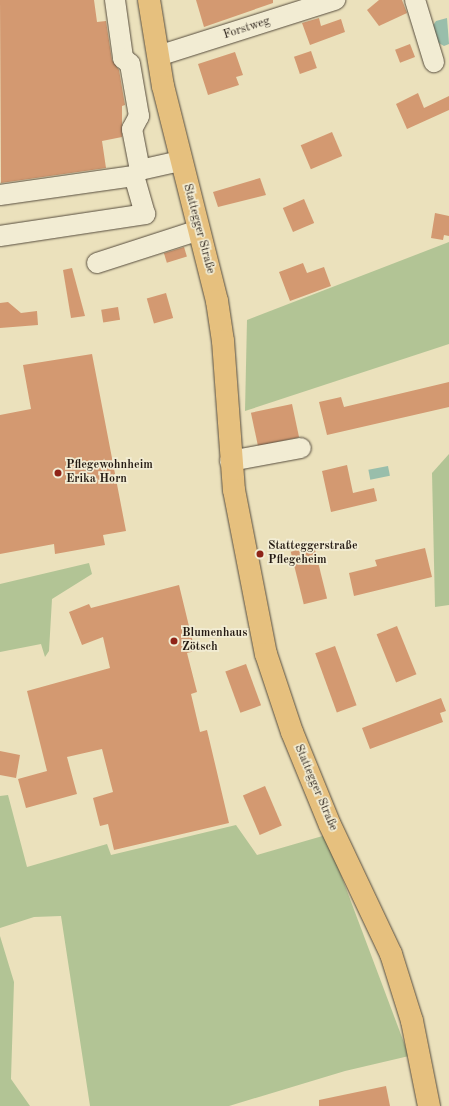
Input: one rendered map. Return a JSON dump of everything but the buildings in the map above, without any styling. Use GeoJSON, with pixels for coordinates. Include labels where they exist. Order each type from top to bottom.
{"type":"FeatureCollection","features":[{"type":"Feature","properties":{"kind":"main road","name":"Stattegger Straße"},"geometry":{"type":"LineString","coordinates":[[149,0],[158,56],[180,161],[199,230],[223,341],[230,461],[242,548],[266,654],[292,732],[330,825],[391,954],[412,1021],[429,1106]]}},
{"type":"Feature","properties":{"kind":"street"},"geometry":{"type":"LineString","coordinates":[[0,236],[145,214],[137,173],[132,128],[139,116],[130,64],[123,58],[114,0]]}},
{"type":"Feature","properties":{"kind":"street","name":"Forstweg"},"geometry":{"type":"LineString","coordinates":[[158,56],[335,0]]}},
{"type":"Feature","properties":{"kind":"street"},"geometry":{"type":"LineString","coordinates":[[415,0],[434,62]]}},
{"type":"Feature","properties":{"kind":"street"},"geometry":{"type":"LineString","coordinates":[[0,195],[137,173],[180,161]]}},
{"type":"Feature","properties":{"kind":"street"},"geometry":{"type":"LineString","coordinates":[[96,263],[199,230]]}},
{"type":"Feature","properties":{"kind":"street"},"geometry":{"type":"LineString","coordinates":[[230,461],[301,448]]}},
{"type":"Feature","properties":{"kind":"shaded area"},"geometry":{"type":"Polygon","coordinates":[[[447,18],[449,44],[444,46],[437,42],[432,27],[436,21],[447,18]]]}},
{"type":"Feature","properties":{"kind":"shaded area"},"geometry":{"type":"Polygon","coordinates":[[[449,242],[449,344],[245,411],[247,320],[449,242]]]}},
{"type":"Feature","properties":{"kind":"shaded area"},"geometry":{"type":"Polygon","coordinates":[[[449,454],[449,605],[435,607],[432,473],[449,454]]]}},
{"type":"Feature","properties":{"kind":"shaded area"},"geometry":{"type":"Polygon","coordinates":[[[388,466],[390,476],[370,480],[368,470],[388,466]]]}},
{"type":"Feature","properties":{"kind":"shaded area"},"geometry":{"type":"Polygon","coordinates":[[[89,563],[92,574],[52,599],[49,651],[45,657],[41,644],[0,652],[0,584],[89,563]]]}},
{"type":"Feature","properties":{"kind":"shaded area"},"geometry":{"type":"Polygon","coordinates":[[[8,795],[27,867],[107,844],[111,855],[236,825],[257,855],[326,835],[409,1056],[345,1071],[229,1106],[90,1106],[61,916],[34,917],[0,928],[0,796],[8,795]]]}},
{"type":"Feature","properties":{"kind":"shaded area"},"geometry":{"type":"Polygon","coordinates":[[[0,936],[14,982],[11,1079],[30,1106],[0,1106],[0,936]]]}},
{"type":"Feature","properties":{"kind":"place","name":"Pflegewohnheim Erika Horn"},"geometry":{"type":"Point","coordinates":[58,473]}},
{"type":"Feature","properties":{"kind":"place","name":"Statteggerstraße Pflegeheim"},"geometry":{"type":"Point","coordinates":[260,554]}},
{"type":"Feature","properties":{"kind":"place","name":"Blumenhaus Zötsch"},"geometry":{"type":"Point","coordinates":[174,641]}}]}
